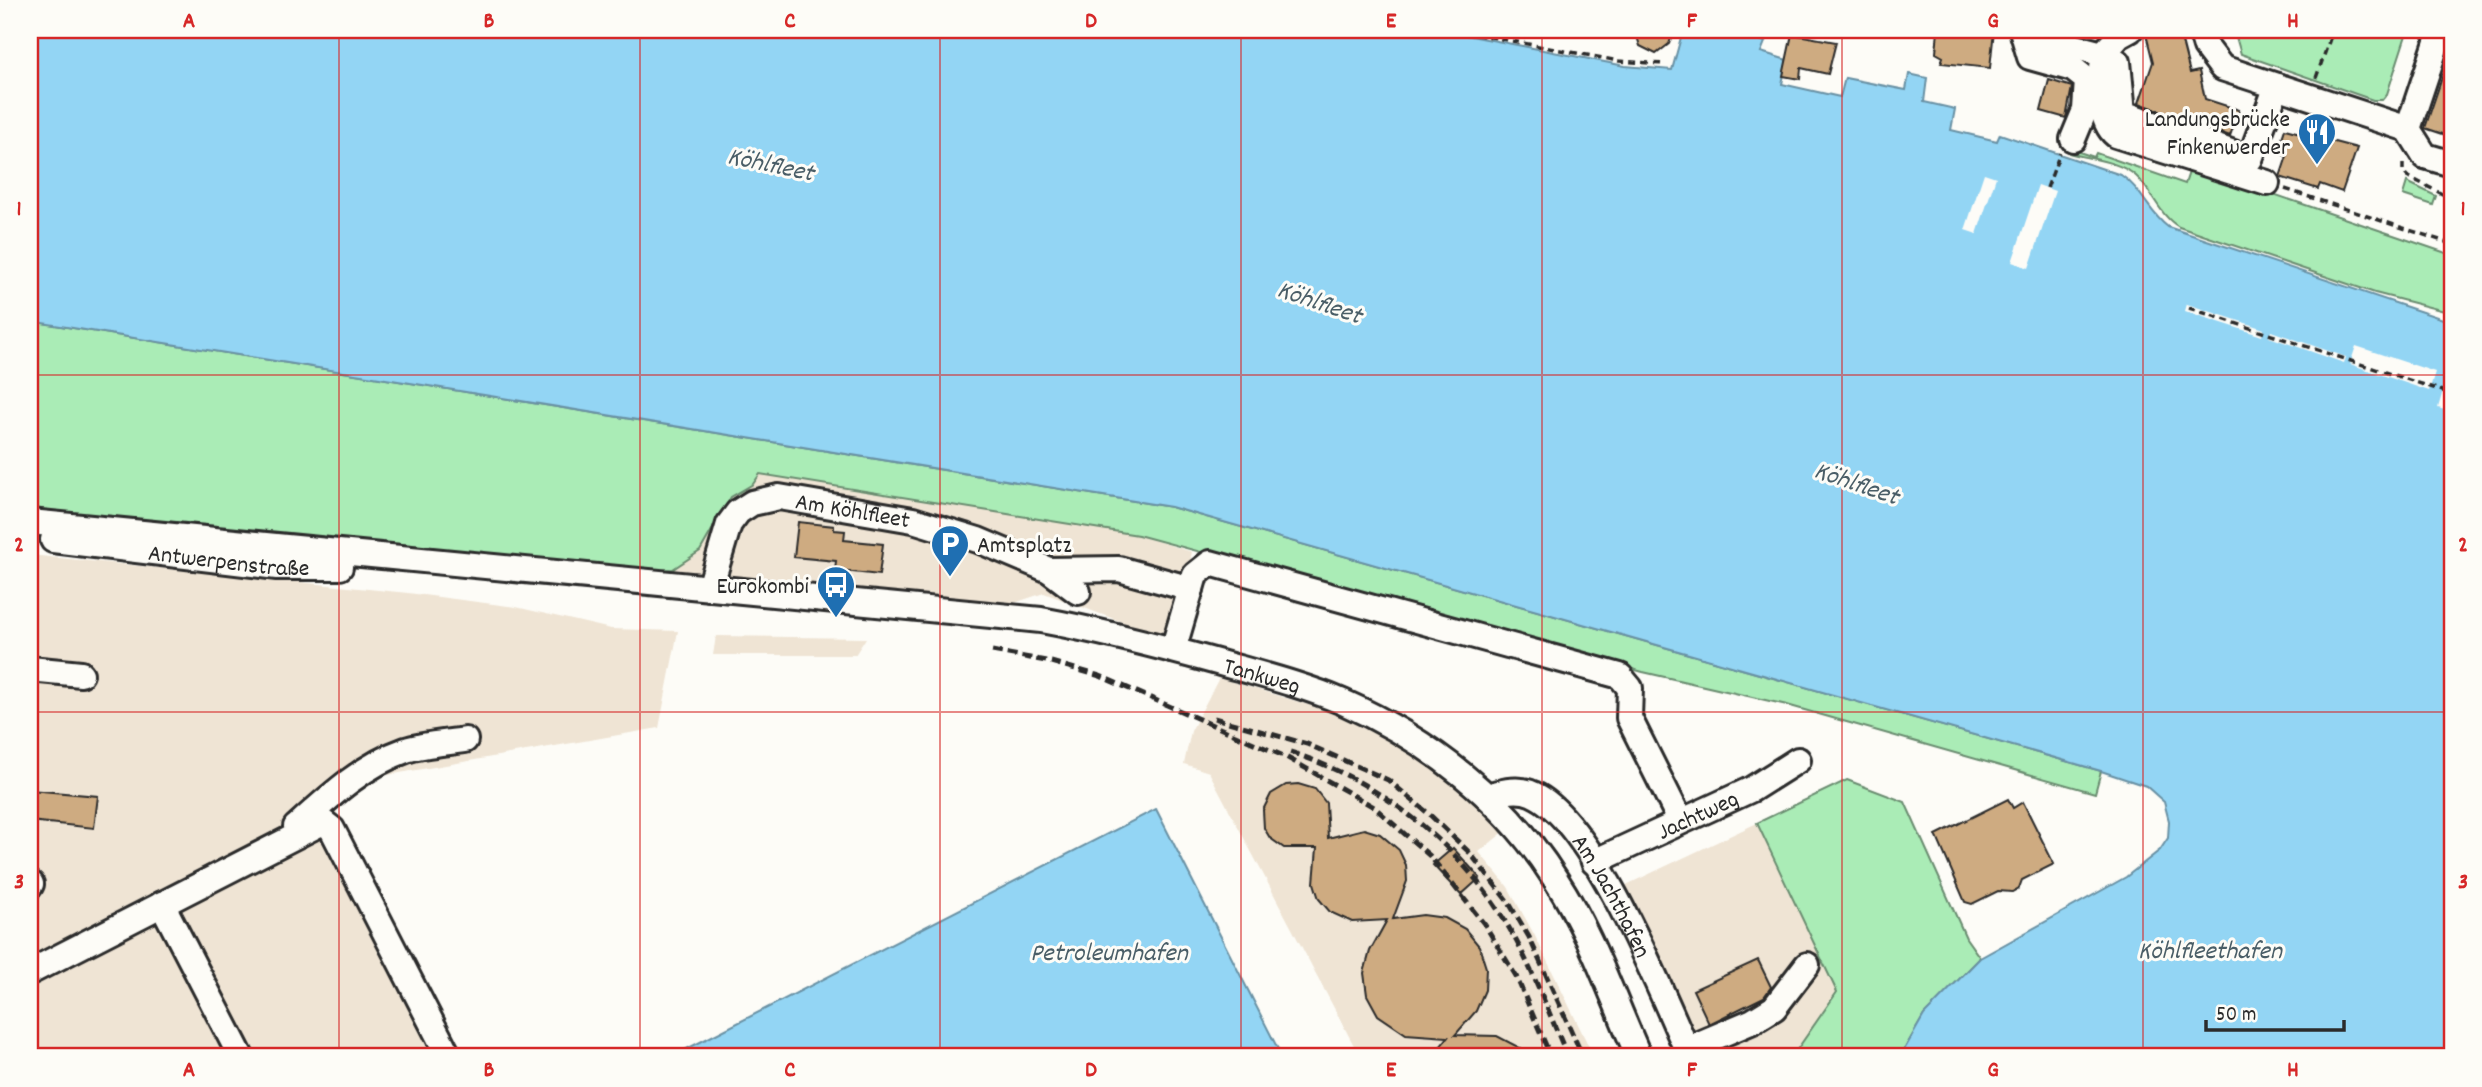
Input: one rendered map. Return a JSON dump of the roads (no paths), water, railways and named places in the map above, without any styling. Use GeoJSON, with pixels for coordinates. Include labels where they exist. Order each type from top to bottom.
{"type":"FeatureCollection","features":[{"type":"Feature","properties":{"kind":"street"},"geometry":{"type":"LineString","coordinates":[[2022,30],[2030,57],[2073,69],[2087,80],[2085,110],[2067,143]]}},
{"type":"Feature","properties":{"kind":"street"},"geometry":{"type":"LineString","coordinates":[[2042,30],[2045,39],[2103,54],[2118,62],[2123,113],[2249,159],[2277,86]]}},
{"type":"Feature","properties":{"kind":"street"},"geometry":{"type":"LineString","coordinates":[[2130,30],[2119,36],[2103,54],[2104,114],[2112,132],[2267,183]]}},
{"type":"Feature","properties":{"kind":"street"},"geometry":{"type":"LineString","coordinates":[[2201,30],[2206,47],[2222,68],[2407,129],[2424,156],[2452,164]]}},
{"type":"Feature","properties":{"kind":"street"},"geometry":{"type":"LineString","coordinates":[[2407,129],[2441,30]]}},
{"type":"Feature","properties":{"kind":"street","name":"Am Köhlfleet"},"geometry":{"type":"LineString","coordinates":[[710,588],[729,524],[738,512],[752,503],[779,497],[913,520],[999,547],[1049,570],[1078,592]]}},
{"type":"Feature","properties":{"kind":"street","name":"Antwerpenstraße"},"geometry":{"type":"LineString","coordinates":[[30,522],[428,563],[710,588]]}},
{"type":"Feature","properties":{"kind":"street","name":"Antwerpenstraße"},"geometry":{"type":"LineString","coordinates":[[30,536],[127,551],[277,568],[428,563]]}},
{"type":"Feature","properties":{"kind":"street"},"geometry":{"type":"LineString","coordinates":[[1173,650],[1195,575],[1202,566],[1219,564],[1620,676],[1630,688],[1629,718],[1680,820]]}},
{"type":"Feature","properties":{"kind":"street"},"geometry":{"type":"LineString","coordinates":[[1049,570],[1119,569],[1191,589]]}},
{"type":"Feature","properties":{"kind":"street","name":"Tankweg"},"geometry":{"type":"LineString","coordinates":[[710,588],[1041,620],[1173,650],[1342,702],[1442,758],[1487,796],[1512,822],[1555,878],[1588,934],[1639,1057]]}},
{"type":"Feature","properties":{"kind":"street"},"geometry":{"type":"LineString","coordinates":[[30,669],[81,674]]}},
{"type":"Feature","properties":{"kind":"street"},"geometry":{"type":"LineString","coordinates":[[277,845],[330,796],[382,761],[408,749],[465,740]]}},
{"type":"Feature","properties":{"kind":"street","name":"Jachtweg"},"geometry":{"type":"LineString","coordinates":[[1594,862],[1752,789],[1798,760]]}},
{"type":"Feature","properties":{"kind":"street","name":"Am Jachthafen"},"geometry":{"type":"LineString","coordinates":[[1487,796],[1519,790],[1550,804],[1572,829],[1619,905],[1689,1053]]}},
{"type":"Feature","properties":{"kind":"street"},"geometry":{"type":"LineString","coordinates":[[30,972],[323,822],[328,824],[449,1057]]}},
{"type":"Feature","properties":{"kind":"street"},"geometry":{"type":"LineString","coordinates":[[162,904],[241,1057]]}},
{"type":"Feature","properties":{"kind":"street"},"geometry":{"type":"LineString","coordinates":[[1689,1053],[1774,1008],[1807,965]]}},
{"type":"Feature","properties":{"kind":"water"},"geometry":{"type":"Polygon","coordinates":[[[30,30],[1440,30],[1625,66],[1672,70],[1683,30],[1735,30],[1765,42],[1761,52],[1787,60],[1782,84],[1840,97],[1845,78],[1906,90],[1909,74],[1927,78],[1924,102],[1955,109],[1951,130],[1997,141],[2000,134],[2121,175],[2168,227],[2452,322],[2452,1057],[1900,1057],[1924,1015],[1980,958],[2126,877],[2160,850],[2168,838],[2169,821],[2164,802],[2146,786],[2101,771],[1171,507],[30,321],[30,30]]]}},
{"type":"Feature","properties":{"kind":"water","name":"Petroleumhafen"},"geometry":{"type":"Polygon","coordinates":[[[1156,809],[1282,1057],[671,1057],[1156,809]]]}},
{"type":"Feature","properties":{"kind":"railway"},"geometry":{"type":"LineString","coordinates":[[992,651],[1051,662],[1100,676],[1286,757],[1374,807],[1430,856],[1485,925],[1516,976],[1551,1057]]}},
{"type":"Feature","properties":{"kind":"railway"},"geometry":{"type":"LineString","coordinates":[[1214,718],[1307,744],[1388,780],[1429,814],[1470,853],[1509,903],[1529,937],[1583,1057]]}},
{"type":"Feature","properties":{"kind":"railway"},"geometry":{"type":"LineString","coordinates":[[1290,752],[1350,777],[1379,794],[1406,813],[1456,856],[1507,925],[1535,980],[1568,1057]]}},
{"type":"Feature","properties":{"kind":"place","name":"Landungsbrücke Finkenwerder"},"geometry":{"type":"Point","coordinates":[2317,166]}},
{"type":"Feature","properties":{"kind":"place","name":"Amtsplatz"},"geometry":{"type":"Point","coordinates":[950,578]}},
{"type":"Feature","properties":{"kind":"place","name":"Eurokombi"},"geometry":{"type":"Point","coordinates":[836,619]}},
{"type":"Feature","properties":{"kind":"water label","name":"Köhlfleet"},"geometry":{"type":"Point","coordinates":[771,163]}},
{"type":"Feature","properties":{"kind":"water label","name":"Köhlfleet"},"geometry":{"type":"Point","coordinates":[1320,301]}},
{"type":"Feature","properties":{"kind":"water label","name":"Köhlfleet"},"geometry":{"type":"Point","coordinates":[1857,482]}},
{"type":"Feature","properties":{"kind":"water label","name":"Köhlfleethafen"},"geometry":{"type":"Point","coordinates":[2210,949]}}]}
